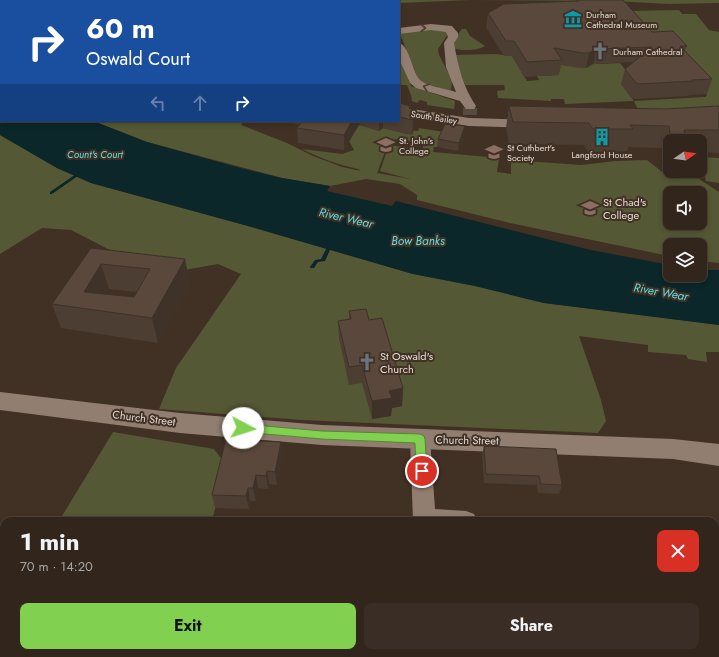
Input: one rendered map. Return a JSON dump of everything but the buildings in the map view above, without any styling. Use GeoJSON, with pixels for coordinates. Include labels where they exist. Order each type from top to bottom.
{"type":"FeatureCollection","features":[{"type":"Feature","properties":{"kind":"street"},"geometry":{"type":"LineString","coordinates":[[400,31],[410,28],[442,28],[451,30],[453,37],[449,43],[452,67],[468,111]]}},
{"type":"Feature","properties":{"kind":"street"},"geometry":{"type":"LineString","coordinates":[[400,48],[414,81],[420,86],[468,111],[545,124]]}},
{"type":"Feature","properties":{"kind":"street","name":"South Bailey"},"geometry":{"type":"LineString","coordinates":[[400,111],[468,111]]}},
{"type":"Feature","properties":{"kind":"street","name":"Church Street"},"geometry":{"type":"LineString","coordinates":[[0,400],[180,422],[322,435],[673,449],[719,456]]}},
{"type":"Feature","properties":{"kind":"street"},"geometry":{"type":"LineString","coordinates":[[420,439],[425,517]]}},
{"type":"Feature","properties":{"kind":"green space"},"geometry":{"type":"Polygon","coordinates":[[[400,0],[470,0],[400,3],[400,0]]]}},
{"type":"Feature","properties":{"kind":"green space"},"geometry":{"type":"Polygon","coordinates":[[[475,0],[719,0],[719,3],[669,4],[614,1],[475,0]]]}},
{"type":"Feature","properties":{"kind":"green space"},"geometry":{"type":"Polygon","coordinates":[[[679,10],[682,14],[696,14],[709,30],[719,32],[719,118],[638,110],[634,101],[705,97],[707,95],[649,47],[628,11],[679,10]]]}},
{"type":"Feature","properties":{"kind":"green space"},"geometry":{"type":"Polygon","coordinates":[[[423,29],[447,31],[448,34],[438,49],[439,55],[452,80],[451,90],[449,91],[423,84],[419,81],[400,34],[403,32],[423,29]]]}},
{"type":"Feature","properties":{"kind":"green space"},"geometry":{"type":"Polygon","coordinates":[[[462,29],[466,29],[470,36],[485,46],[478,49],[469,50],[452,48],[452,43],[462,29]]]}},
{"type":"Feature","properties":{"kind":"green space"},"geometry":{"type":"Polygon","coordinates":[[[495,54],[512,56],[527,81],[539,80],[537,76],[558,75],[548,57],[600,64],[620,63],[637,85],[630,96],[634,101],[565,104],[564,99],[551,99],[551,101],[498,98],[497,91],[505,90],[504,85],[465,85],[453,55],[495,54]]]}},
{"type":"Feature","properties":{"kind":"green space"},"geometry":{"type":"Polygon","coordinates":[[[400,58],[411,86],[455,101],[454,109],[427,105],[427,102],[420,100],[417,103],[412,101],[407,85],[400,85],[400,58]]]}},
{"type":"Feature","properties":{"kind":"green space"},"geometry":{"type":"Polygon","coordinates":[[[96,122],[243,122],[241,125],[287,143],[313,156],[342,167],[361,171],[330,161],[302,149],[342,154],[354,150],[349,141],[355,126],[360,125],[379,131],[383,128],[407,134],[407,130],[418,131],[419,128],[444,132],[437,147],[434,147],[433,152],[499,158],[497,172],[511,174],[511,160],[581,165],[616,161],[647,160],[663,173],[663,178],[699,179],[719,192],[719,263],[707,262],[707,238],[663,238],[663,255],[510,223],[417,200],[417,195],[400,184],[366,179],[330,186],[282,178],[147,142],[96,122]],[[397,139],[392,140],[388,144],[377,173],[410,179],[380,171],[389,145],[422,150],[424,143],[397,139]]]}},
{"type":"Feature","properties":{"kind":"green space"},"geometry":{"type":"Polygon","coordinates":[[[0,135],[57,168],[91,183],[248,226],[413,274],[475,286],[544,303],[719,325],[719,352],[706,352],[707,362],[688,359],[686,355],[648,352],[648,345],[579,336],[601,400],[606,421],[598,433],[302,420],[159,409],[176,368],[241,274],[218,264],[173,272],[143,267],[71,230],[42,228],[0,254],[0,135]]]}},
{"type":"Feature","properties":{"kind":"green space"},"geometry":{"type":"Polygon","coordinates":[[[707,157],[719,158],[719,183],[706,181],[707,157]]]}},
{"type":"Feature","properties":{"kind":"green space"},"geometry":{"type":"Polygon","coordinates":[[[113,432],[214,449],[220,457],[227,460],[213,517],[61,517],[113,432]]]}},
{"type":"Feature","properties":{"kind":"water","name":"Bow Banks"},"geometry":{"type":"Polygon","coordinates":[[[0,122],[96,122],[147,142],[244,169],[282,178],[330,186],[327,191],[392,206],[396,201],[591,250],[663,264],[663,282],[707,282],[707,270],[719,270],[719,325],[544,303],[475,286],[413,274],[248,226],[91,183],[57,168],[0,135],[0,122]]]}},
{"type":"Feature","properties":{"kind":"waterway"},"geometry":{"type":"LineString","coordinates":[[51,193],[80,173]]}},
{"type":"Feature","properties":{"kind":"waterway"},"geometry":{"type":"LineString","coordinates":[[312,267],[317,261],[323,260],[328,250]]}},
{"type":"Feature","properties":{"kind":"tunnel"},"geometry":{"type":"LineString","coordinates":[[470,106],[470,115]]}},
{"type":"Feature","properties":{"kind":"place","name":"Durham Cathedral Museum"},"geometry":{"type":"Point","coordinates":[573,19]}},
{"type":"Feature","properties":{"kind":"place","name":"Durham Cathedral"},"geometry":{"type":"Point","coordinates":[600,51]}},
{"type":"Feature","properties":{"kind":"place","name":"Langford House"},"geometry":{"type":"Point","coordinates":[602,137]}},
{"type":"Feature","properties":{"kind":"place","name":"St. John's College"},"geometry":{"type":"Point","coordinates":[386,145]}},
{"type":"Feature","properties":{"kind":"place","name":"St Cuthbert's Society"},"geometry":{"type":"Point","coordinates":[494,152]}},
{"type":"Feature","properties":{"kind":"place","name":"St Chad's College"},"geometry":{"type":"Point","coordinates":[590,208]}},
{"type":"Feature","properties":{"kind":"place","name":"St Oswald's Church"},"geometry":{"type":"Point","coordinates":[367,362]}},
{"type":"Feature","properties":{"kind":"route"},"geometry":{"type":"LineString","coordinates":[[243,428],[322,435],[420,439],[422,471]]}},
{"type":"Feature","properties":{"kind":"water label","name":"Count's Court"},"geometry":{"type":"Point","coordinates":[95,154]}},
{"type":"Feature","properties":{"kind":"water label","name":"River Wear"},"geometry":{"type":"Point","coordinates":[346,218]}},
{"type":"Feature","properties":{"kind":"water label","name":"River Wear"},"geometry":{"type":"Point","coordinates":[661,292]}}]}
